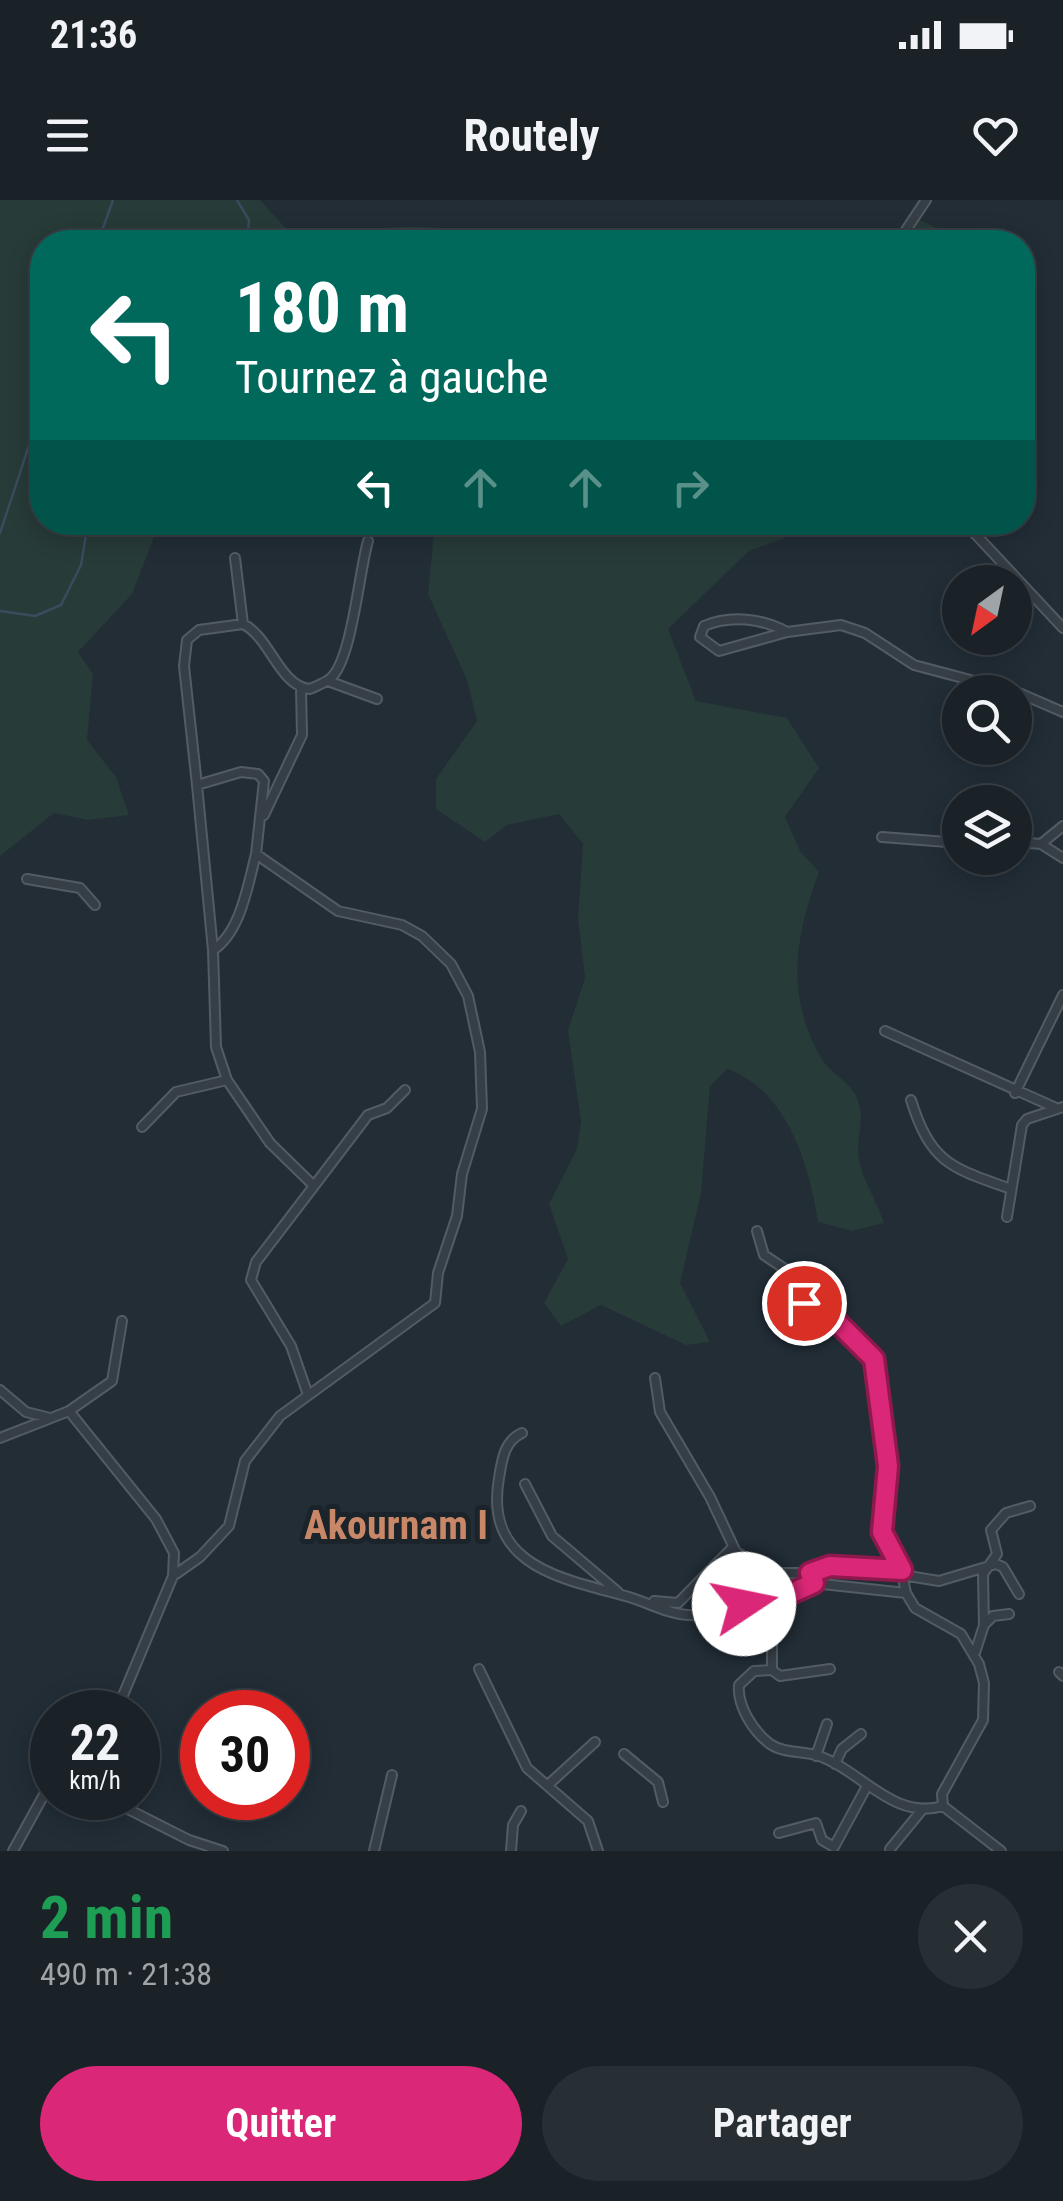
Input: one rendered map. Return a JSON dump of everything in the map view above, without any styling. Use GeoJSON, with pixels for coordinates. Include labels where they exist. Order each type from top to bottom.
{"type":"FeatureCollection","features":[{"type":"Feature","properties":{"kind":"street"},"geometry":{"type":"LineString","coordinates":[[906,230],[926,200]]}},
{"type":"Feature","properties":{"kind":"street"},"geometry":{"type":"LineString","coordinates":[[976,535],[1063,628]]}},
{"type":"Feature","properties":{"kind":"street"},"geometry":{"type":"LineString","coordinates":[[328,681],[343,650],[368,541]]}},
{"type":"Feature","properties":{"kind":"street"},"geometry":{"type":"LineString","coordinates":[[235,558],[243,624]]}},
{"type":"Feature","properties":{"kind":"street"},"geometry":{"type":"LineString","coordinates":[[787,632],[761,621],[718,620],[704,626],[700,638],[719,651],[787,632],[841,625],[864,634],[914,665],[1019,692],[1063,712]]}},
{"type":"Feature","properties":{"kind":"street"},"geometry":{"type":"LineString","coordinates":[[263,819],[302,735],[301,689],[254,630],[243,624],[200,630],[184,648],[214,950],[216,1047],[227,1080],[270,1143],[314,1186]]}},
{"type":"Feature","properties":{"kind":"street"},"geometry":{"type":"LineString","coordinates":[[301,689],[328,681],[377,699]]}},
{"type":"Feature","properties":{"kind":"street"},"geometry":{"type":"LineString","coordinates":[[197,786],[242,772],[258,774],[264,781],[263,819],[241,907],[226,938],[214,950]]}},
{"type":"Feature","properties":{"kind":"street"},"geometry":{"type":"LineString","coordinates":[[1041,844],[1063,826]]}},
{"type":"Feature","properties":{"kind":"street"},"geometry":{"type":"LineString","coordinates":[[882,836],[942,841]]}},
{"type":"Feature","properties":{"kind":"street"},"geometry":{"type":"LineString","coordinates":[[1032,843],[1041,844],[1063,858]]}},
{"type":"Feature","properties":{"kind":"street"},"geometry":{"type":"LineString","coordinates":[[173,1576],[223,1535],[250,1451],[307,1392],[435,1303],[438,1272],[482,1109],[480,1052],[468,996],[438,948],[402,925],[338,911],[256,854]]}},
{"type":"Feature","properties":{"kind":"street"},"geometry":{"type":"LineString","coordinates":[[26,879],[80,888],[95,905]]}},
{"type":"Feature","properties":{"kind":"street"},"geometry":{"type":"LineString","coordinates":[[1015,1093],[1063,995]]}},
{"type":"Feature","properties":{"kind":"street"},"geometry":{"type":"LineString","coordinates":[[885,1032],[1015,1093],[1060,1108]]}},
{"type":"Feature","properties":{"kind":"street"},"geometry":{"type":"LineString","coordinates":[[142,1126],[176,1092],[227,1080]]}},
{"type":"Feature","properties":{"kind":"street"},"geometry":{"type":"LineString","coordinates":[[307,1392],[291,1346],[251,1280],[256,1262],[368,1116],[387,1108],[406,1090]]}},
{"type":"Feature","properties":{"kind":"street"},"geometry":{"type":"LineString","coordinates":[[911,1100],[932,1150],[944,1162],[1011,1190]]}},
{"type":"Feature","properties":{"kind":"street"},"geometry":{"type":"LineString","coordinates":[[1008,1217],[1022,1125],[1026,1119],[1060,1108]]}},
{"type":"Feature","properties":{"kind":"street"},"geometry":{"type":"LineString","coordinates":[[758,1231],[764,1256],[785,1269],[795,1294],[839,1322],[874,1359],[888,1466],[882,1532],[902,1572],[906,1593],[920,1612],[961,1634],[974,1653],[984,1684],[983,1720],[942,1794],[943,1806],[997,1850]]}},
{"type":"Feature","properties":{"kind":"street"},"geometry":{"type":"LineString","coordinates":[[0,1438],[69,1411],[112,1381],[122,1321]]}},
{"type":"Feature","properties":{"kind":"street"},"geometry":{"type":"LineString","coordinates":[[655,1378],[660,1412],[710,1497],[733,1547],[771,1573],[906,1593]]}},
{"type":"Feature","properties":{"kind":"street"},"geometry":{"type":"LineString","coordinates":[[0,1390],[26,1412],[50,1418]]}},
{"type":"Feature","properties":{"kind":"street"},"geometry":{"type":"LineString","coordinates":[[69,1411],[168,1537],[174,1553],[173,1576],[125,1690]]}},
{"type":"Feature","properties":{"kind":"street"},"geometry":{"type":"LineString","coordinates":[[522,1433],[508,1443],[497,1488],[509,1540],[520,1554],[546,1573],[677,1614],[698,1615],[772,1602],[830,1566],[902,1572],[939,1582],[999,1564],[1019,1594]]}},
{"type":"Feature","properties":{"kind":"street"},"geometry":{"type":"LineString","coordinates":[[525,1484],[552,1536],[626,1596],[678,1603]]}},
{"type":"Feature","properties":{"kind":"street"},"geometry":{"type":"LineString","coordinates":[[974,1653],[984,1624],[981,1598],[986,1570],[996,1554],[991,1530],[1006,1513],[1030,1506]]}},
{"type":"Feature","properties":{"kind":"street"},"geometry":{"type":"LineString","coordinates":[[677,1614],[678,1603],[733,1547]]}},
{"type":"Feature","properties":{"kind":"street"},"geometry":{"type":"LineString","coordinates":[[744,1604],[747,1557]]}},
{"type":"Feature","properties":{"kind":"street"},"geometry":{"type":"LineString","coordinates":[[772,1602],[772,1670]]}},
{"type":"Feature","properties":{"kind":"street"},"geometry":{"type":"LineString","coordinates":[[984,1624],[993,1616],[1009,1614]]}},
{"type":"Feature","properties":{"kind":"street"},"geometry":{"type":"LineString","coordinates":[[478,1668],[527,1768],[588,1821],[598,1851]]}},
{"type":"Feature","properties":{"kind":"street"},"geometry":{"type":"LineString","coordinates":[[830,1669],[780,1676],[772,1670],[745,1676],[739,1684],[739,1703],[776,1748],[835,1764],[903,1806],[922,1810],[943,1806]]}},
{"type":"Feature","properties":{"kind":"street"},"geometry":{"type":"LineString","coordinates":[[816,1756],[827,1724]]}},
{"type":"Feature","properties":{"kind":"street"},"geometry":{"type":"LineString","coordinates":[[835,1764],[842,1748],[861,1734]]}},
{"type":"Feature","properties":{"kind":"street"},"geometry":{"type":"LineString","coordinates":[[549,1784],[595,1742]]}},
{"type":"Feature","properties":{"kind":"street"},"geometry":{"type":"LineString","coordinates":[[624,1754],[658,1782],[663,1802]]}},
{"type":"Feature","properties":{"kind":"street"},"geometry":{"type":"LineString","coordinates":[[374,1851],[392,1775]]}},
{"type":"Feature","properties":{"kind":"street"},"geometry":{"type":"LineString","coordinates":[[779,1832],[816,1823],[824,1843],[834,1847],[868,1786]]}},
{"type":"Feature","properties":{"kind":"street"},"geometry":{"type":"LineString","coordinates":[[511,1851],[513,1825],[520,1810]]}},
{"type":"Feature","properties":{"kind":"street"},"geometry":{"type":"LineString","coordinates":[[890,1849],[922,1810]]}},
{"type":"Feature","properties":{"kind":"street"},"geometry":{"type":"LineString","coordinates":[[14,1851],[31,1820]]}},
{"type":"Feature","properties":{"kind":"street"},"geometry":{"type":"LineString","coordinates":[[150,1820],[189,1840],[222,1851]]}},
{"type":"Feature","properties":{"kind":"street"},"geometry":{"type":"LineString","coordinates":[[183,1851],[189,1840]]}},
{"type":"Feature","properties":{"kind":"green space"},"geometry":{"type":"Polygon","coordinates":[[[0,200],[260,200],[287,230],[30,230],[30,535],[155,535],[132,594],[78,652],[93,674],[87,740],[116,777],[129,815],[88,820],[54,813],[0,856],[0,200]]]}},
{"type":"Feature","properties":{"kind":"green space"},"geometry":{"type":"Polygon","coordinates":[[[919,220],[942,230],[913,230],[919,220]]]}},
{"type":"Feature","properties":{"kind":"green space"},"geometry":{"type":"Polygon","coordinates":[[[400,227],[452,230],[365,230],[400,227]]]}},
{"type":"Feature","properties":{"kind":"green space"},"geometry":{"type":"Polygon","coordinates":[[[434,535],[792,535],[749,551],[668,629],[696,701],[787,718],[819,768],[785,817],[800,851],[819,872],[804,919],[798,988],[802,1011],[821,1058],[857,1098],[861,1118],[859,1160],[884,1223],[852,1231],[818,1222],[801,1154],[780,1111],[748,1079],[727,1069],[710,1086],[701,1194],[680,1283],[710,1342],[686,1345],[601,1305],[561,1326],[544,1303],[568,1259],[549,1204],[577,1149],[581,1121],[568,1030],[585,978],[578,919],[583,844],[559,814],[507,825],[485,842],[436,809],[436,779],[477,721],[467,680],[428,594],[434,535]]]}},
{"type":"Feature","properties":{"kind":"waterway"},"geometry":{"type":"LineString","coordinates":[[102,230],[113,200]]}},
{"type":"Feature","properties":{"kind":"waterway"},"geometry":{"type":"LineString","coordinates":[[237,200],[249,220],[248,230]]}},
{"type":"Feature","properties":{"kind":"waterway"},"geometry":{"type":"LineString","coordinates":[[0,533],[30,442]]}},
{"type":"Feature","properties":{"kind":"waterway"},"geometry":{"type":"LineString","coordinates":[[0,611],[35,616],[61,605],[81,565],[86,535]]}},
{"type":"Feature","properties":{"kind":"district","name":"Akournam I"},"geometry":{"type":"Point","coordinates":[396,1525]}},
{"type":"Feature","properties":{"kind":"route"},"geometry":{"type":"LineString","coordinates":[[744,1604],[781,1599],[814,1583],[810,1573],[830,1566],[868,1567],[889,1573],[902,1570],[882,1539],[880,1514],[888,1466],[880,1378],[874,1359],[870,1350],[829,1314],[804,1303]]}}]}
